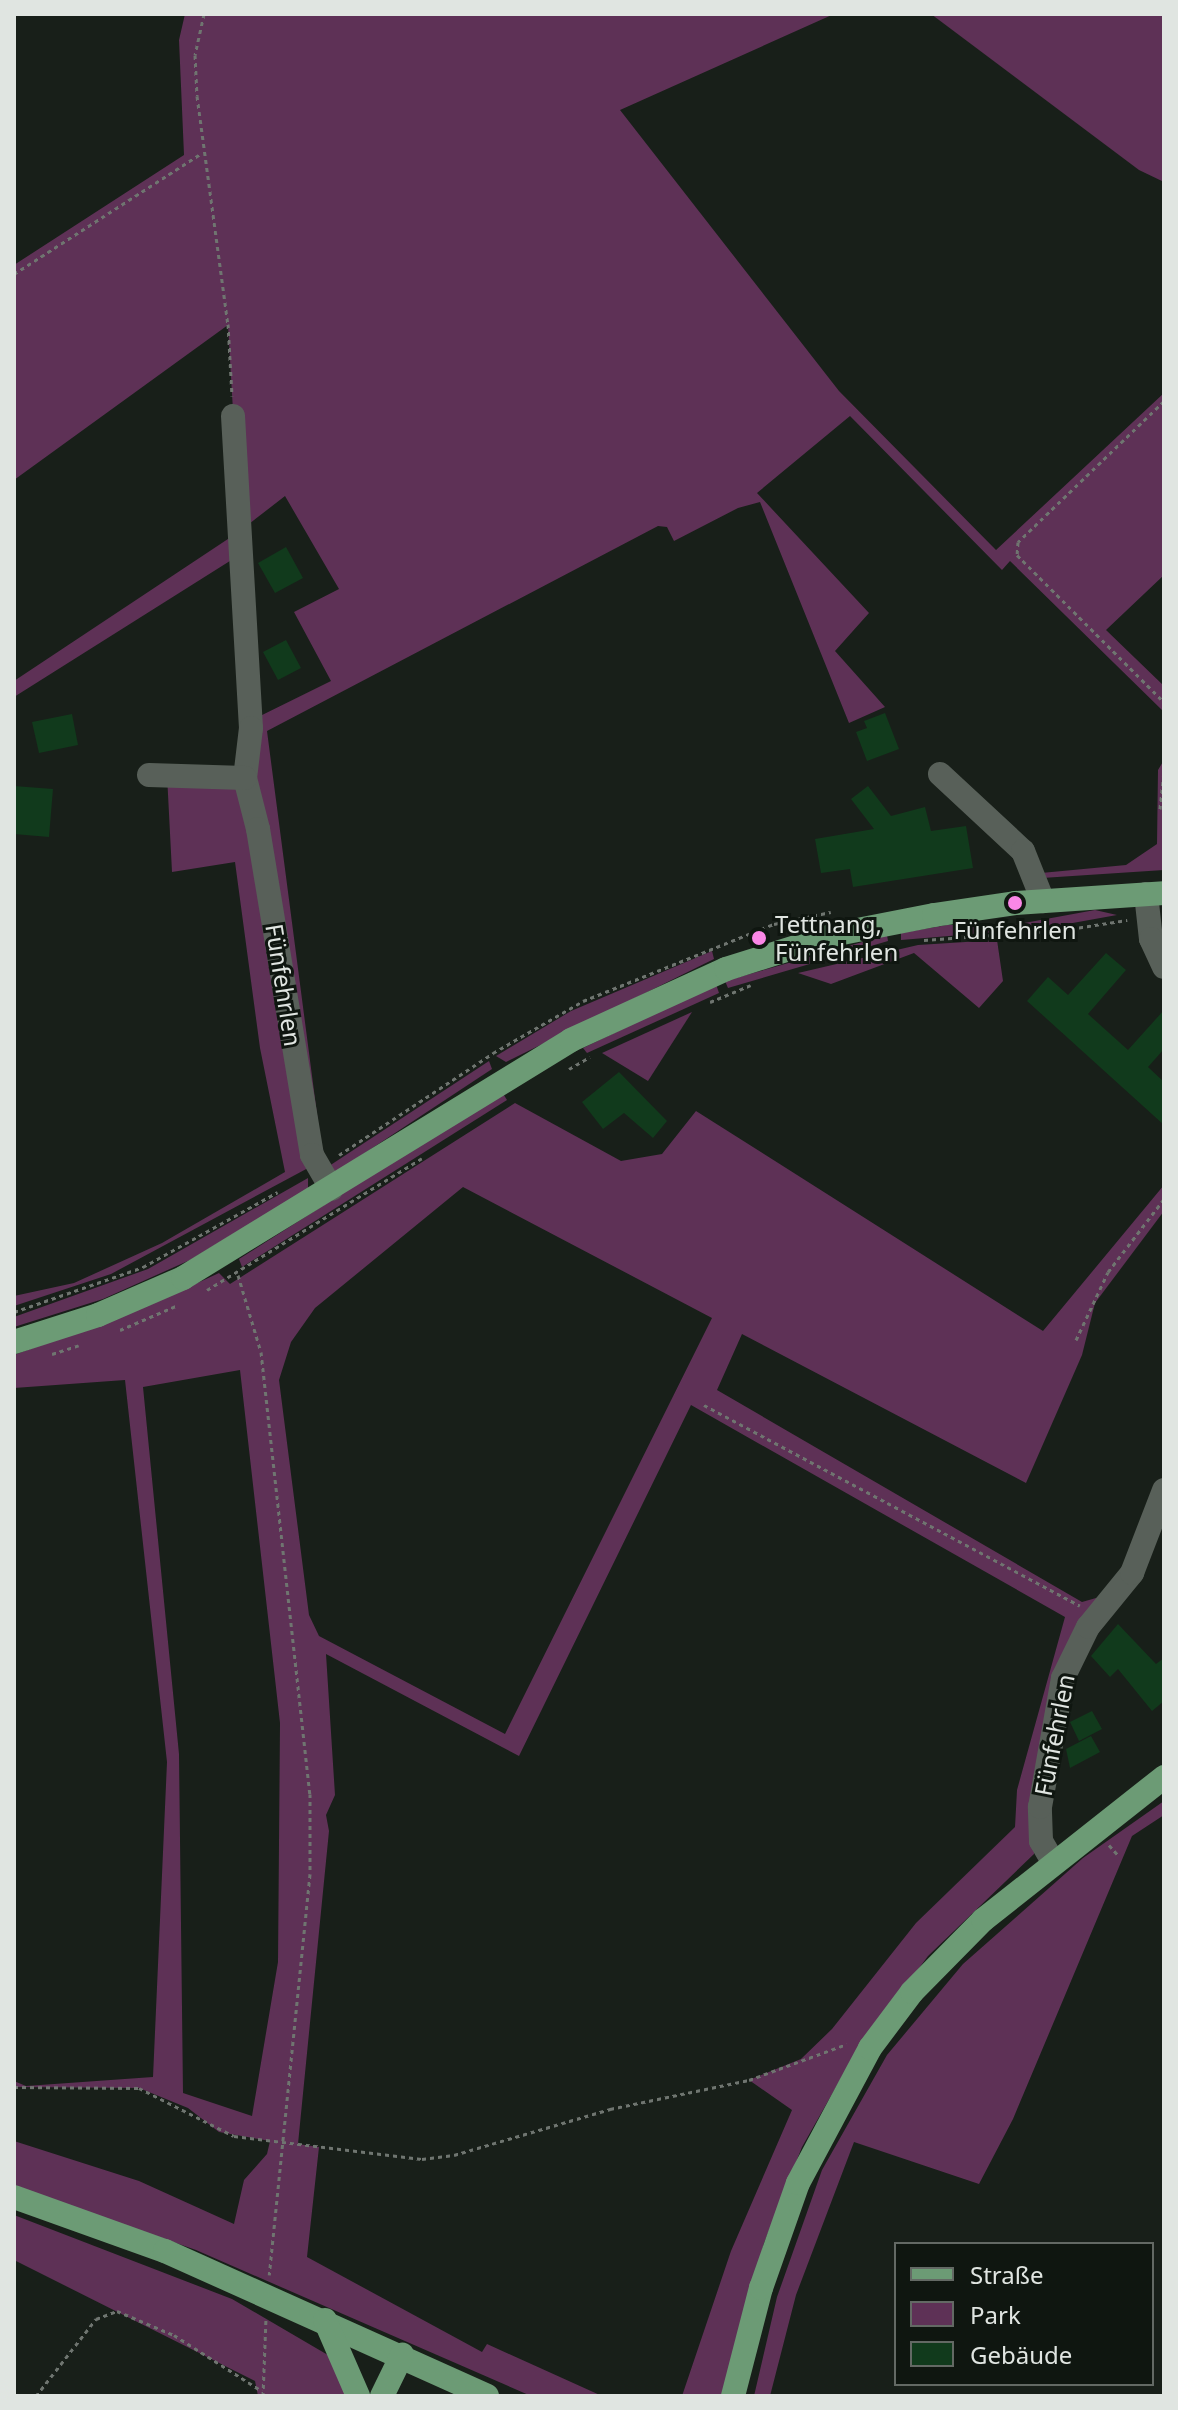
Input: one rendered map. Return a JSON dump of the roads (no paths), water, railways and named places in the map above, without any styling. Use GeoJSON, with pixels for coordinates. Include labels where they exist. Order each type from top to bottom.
{"type":"FeatureCollection","features":[{"type":"Feature","properties":{"kind":"main road"},"geometry":{"type":"LineString","coordinates":[[14,1342],[110,1310],[183,1278],[571,1040],[717,972],[890,922],[1043,901],[1155,894]]}},
{"type":"Feature","properties":{"kind":"main road"},"geometry":{"type":"LineString","coordinates":[[733,2396],[761,2288],[798,2183],[870,2048],[955,1945],[1052,1860],[1164,1777]]}},
{"type":"Feature","properties":{"kind":"main road"},"geometry":{"type":"LineString","coordinates":[[14,2197],[165,2251],[325,2320],[487,2396]]}},
{"type":"Feature","properties":{"kind":"main road"},"geometry":{"type":"LineString","coordinates":[[325,2320],[358,2396]]}},
{"type":"Feature","properties":{"kind":"main road"},"geometry":{"type":"LineString","coordinates":[[382,2396],[402,2355]]}},
{"type":"Feature","properties":{"kind":"street","name":"Fünfehrlen"},"geometry":{"type":"LineString","coordinates":[[233,416],[251,728],[245,778],[257,818],[312,1155],[332,1189]]}},
{"type":"Feature","properties":{"kind":"street"},"geometry":{"type":"LineString","coordinates":[[940,774],[1023,851],[1043,901]]}},
{"type":"Feature","properties":{"kind":"street"},"geometry":{"type":"LineString","coordinates":[[149,775],[245,778]]}},
{"type":"Feature","properties":{"kind":"street"},"geometry":{"type":"LineString","coordinates":[[1155,894],[1146,919],[1164,967]]}},
{"type":"Feature","properties":{"kind":"street","name":"Fünfehrlen"},"geometry":{"type":"LineString","coordinates":[[1052,1860],[1041,1841],[1040,1807],[1058,1698],[1069,1659],[1132,1573],[1164,1490]]}},
{"type":"Feature","properties":{"kind":"place","name":"Fünfehrlen"},"geometry":{"type":"Point","coordinates":[1015,903]}},
{"type":"Feature","properties":{"kind":"place","name":"Tettnang, Fünfehrlen"},"geometry":{"type":"Point","coordinates":[759,938]}}]}
